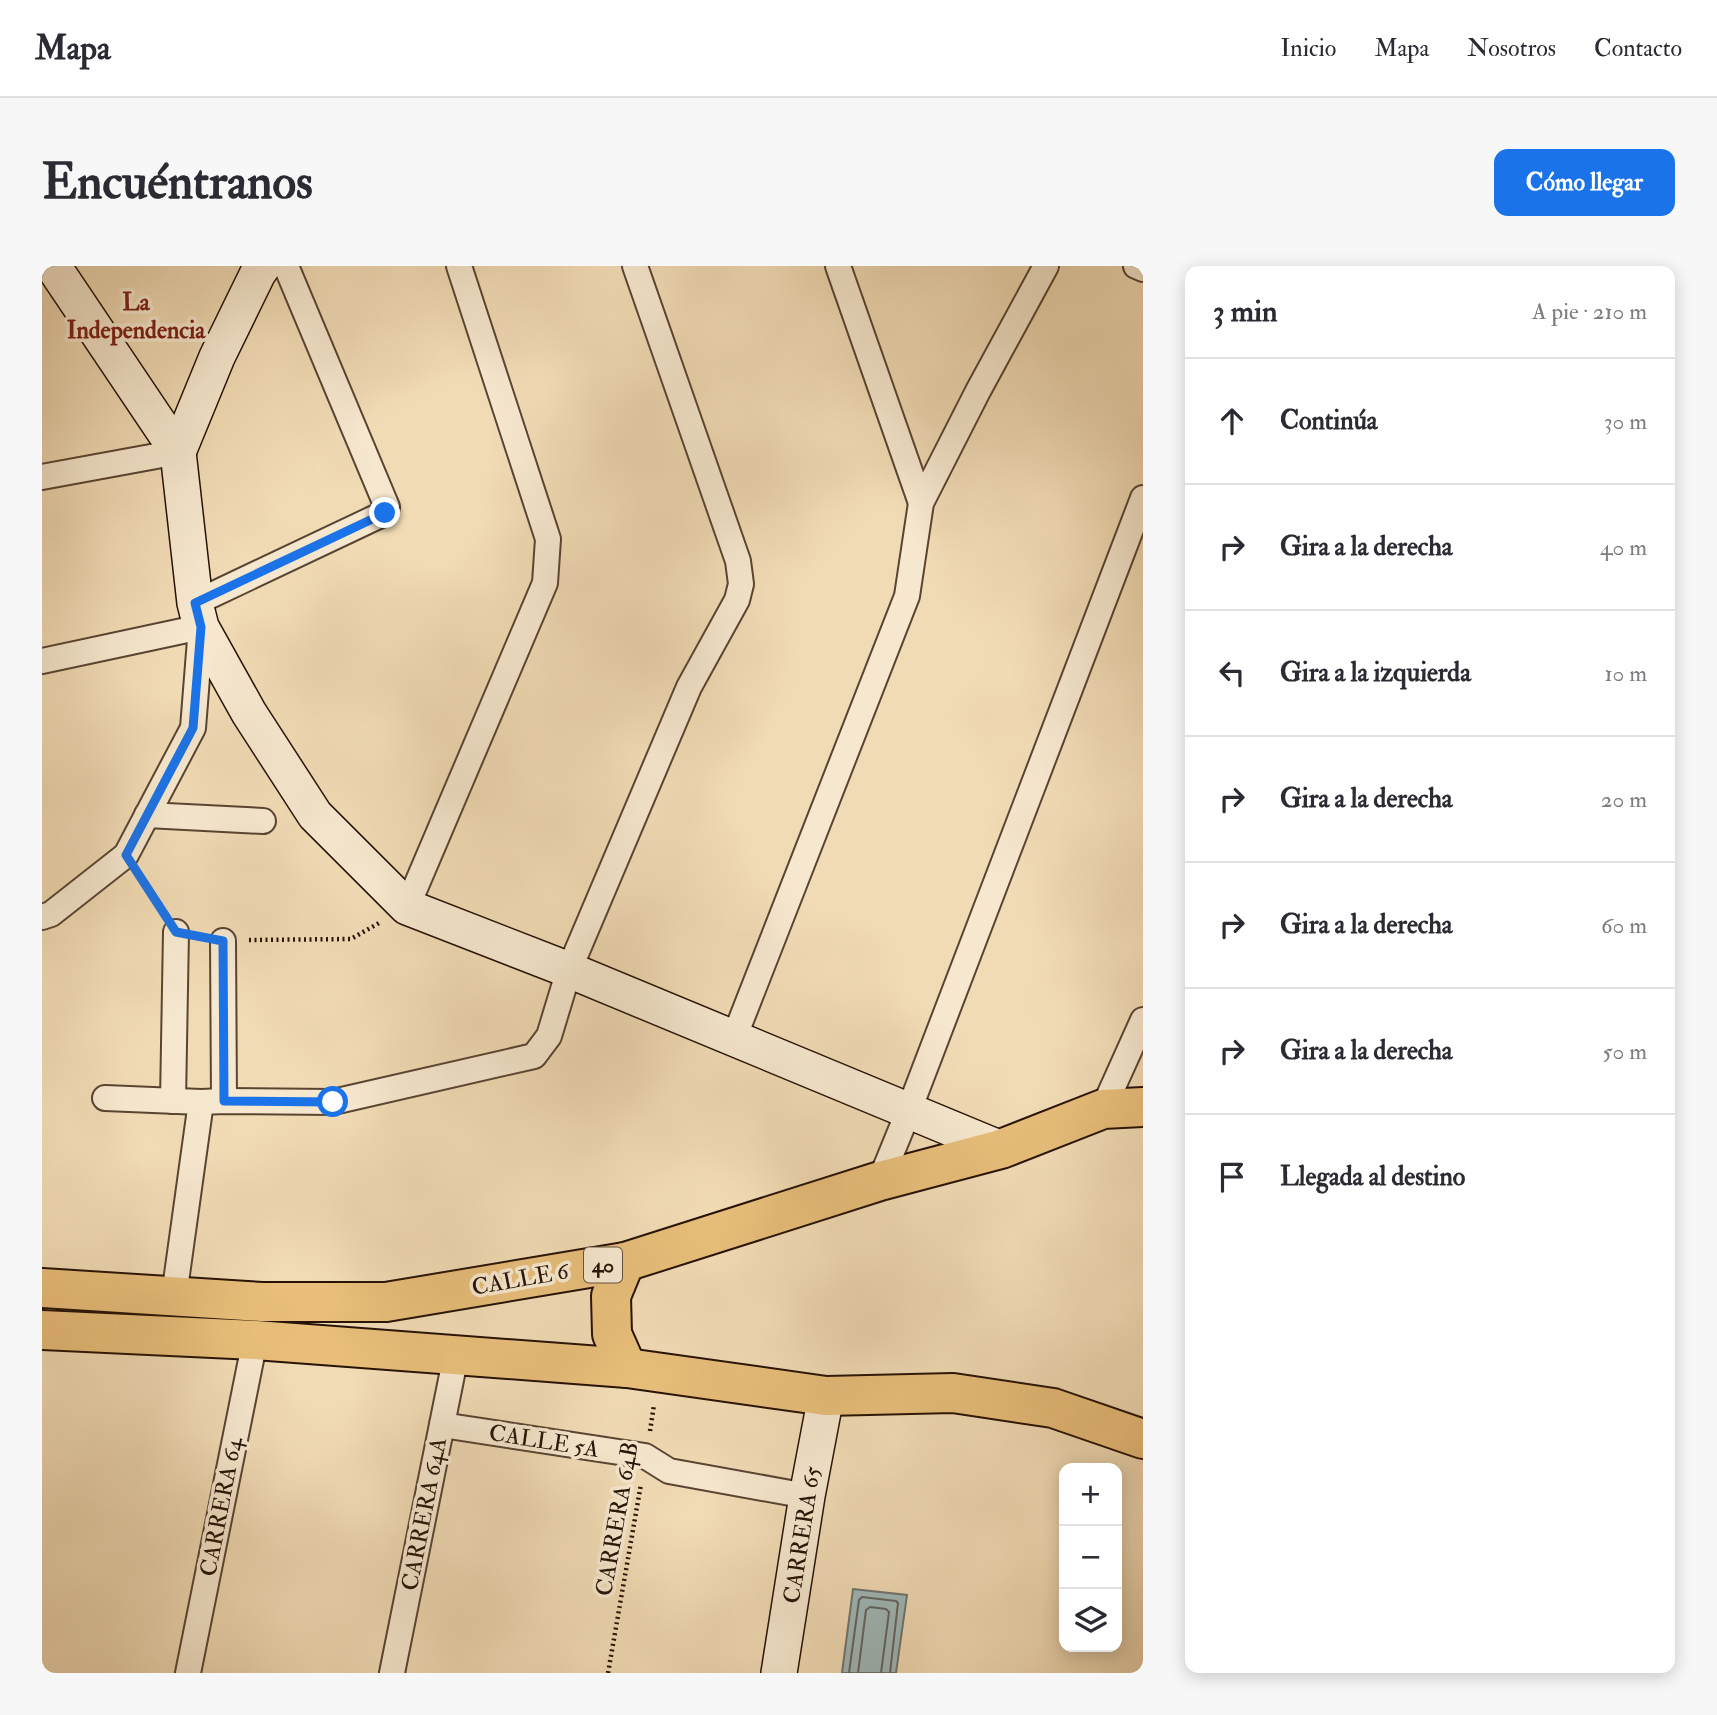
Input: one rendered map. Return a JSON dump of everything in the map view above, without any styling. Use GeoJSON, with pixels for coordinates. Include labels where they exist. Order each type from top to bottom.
{"type":"FeatureCollection","features":[{"type":"Feature","properties":{"kind":"highway","name":"CALLE 6"},"geometry":{"type":"LineString","coordinates":[[42,1288],[262,1302],[386,1302],[625,1262],[880,1181],[1001,1149],[1103,1109],[1143,1107]]}},
{"type":"Feature","properties":{"kind":"highway"},"geometry":{"type":"LineString","coordinates":[[625,1262],[611,1296],[612,1334],[644,1370]]}},
{"type":"Feature","properties":{"kind":"highway"},"geometry":{"type":"LineString","coordinates":[[42,1330],[255,1340],[644,1370],[826,1396],[953,1393],[1053,1408],[1143,1439]]}},
{"type":"Feature","properties":{"kind":"main road"},"geometry":{"type":"LineString","coordinates":[[52,266],[178,452],[198,615],[249,713],[315,815],[407,907],[569,970],[1001,1149]]}},
{"type":"Feature","properties":{"kind":"main road"},"geometry":{"type":"LineString","coordinates":[[178,452],[218,358],[263,266]]}},
{"type":"Feature","properties":{"kind":"main road","name":"CARRERA 65"},"geometry":{"type":"LineString","coordinates":[[779,1673],[826,1396]]}},
{"type":"Feature","properties":{"kind":"street"},"geometry":{"type":"LineString","coordinates":[[42,660],[198,615],[387,510],[286,266]]}},
{"type":"Feature","properties":{"kind":"street"},"geometry":{"type":"LineString","coordinates":[[407,907],[545,583],[548,539],[459,266]]}},
{"type":"Feature","properties":{"kind":"street"},"geometry":{"type":"LineString","coordinates":[[105,1098],[333,1102],[534,1056],[549,1036],[569,970],[689,687],[737,600],[741,584],[738,561],[635,266]]}},
{"type":"Feature","properties":{"kind":"street"},"geometry":{"type":"LineString","coordinates":[[838,266],[921,503]]}},
{"type":"Feature","properties":{"kind":"street"},"geometry":{"type":"LineString","coordinates":[[734,1038],[906,596],[921,503],[1046,266]]}},
{"type":"Feature","properties":{"kind":"street"},"geometry":{"type":"LineString","coordinates":[[1136,266],[1143,270]]}},
{"type":"Feature","properties":{"kind":"street"},"geometry":{"type":"LineString","coordinates":[[42,477],[178,452]]}},
{"type":"Feature","properties":{"kind":"street"},"geometry":{"type":"LineString","coordinates":[[880,1181],[1143,498]]}},
{"type":"Feature","properties":{"kind":"street"},"geometry":{"type":"LineString","coordinates":[[42,917],[51,914],[126,855],[193,728],[198,615]]}},
{"type":"Feature","properties":{"kind":"street"},"geometry":{"type":"LineString","coordinates":[[147,815],[263,821]]}},
{"type":"Feature","properties":{"kind":"street"},"geometry":{"type":"LineString","coordinates":[[173,1101],[176,932]]}},
{"type":"Feature","properties":{"kind":"street"},"geometry":{"type":"LineString","coordinates":[[174,1296],[213,1101],[223,941]]}},
{"type":"Feature","properties":{"kind":"street"},"geometry":{"type":"LineString","coordinates":[[1103,1109],[1143,1020]]}},
{"type":"Feature","properties":{"kind":"street","name":"CARRERA 64"},"geometry":{"type":"LineString","coordinates":[[188,1673],[255,1340]]}},
{"type":"Feature","properties":{"kind":"street","name":"CARRERA 64A"},"geometry":{"type":"LineString","coordinates":[[392,1673],[456,1355]]}},
{"type":"Feature","properties":{"kind":"street","name":"CALLE 5A"},"geometry":{"type":"LineString","coordinates":[[442,1425],[645,1456],[668,1471],[807,1496]]}},
{"type":"Feature","properties":{"kind":"path"},"geometry":{"type":"LineString","coordinates":[[126,855],[176,932]]}},
{"type":"Feature","properties":{"kind":"path"},"geometry":{"type":"LineString","coordinates":[[223,941],[351,939],[407,907]]}},
{"type":"Feature","properties":{"kind":"path","name":"CARRERA 64B"},"geometry":{"type":"LineString","coordinates":[[608,1673],[645,1456],[644,1370]]}},
{"type":"Feature","properties":{"kind":"water"},"geometry":{"type":"Polygon","coordinates":[[[853,1589],[907,1595],[896,1673],[842,1673],[853,1589]]]}},
{"type":"Feature","properties":{"kind":"district","name":"La Independencia"},"geometry":{"type":"Point","coordinates":[136,316]}},
{"type":"Feature","properties":{"kind":"route"},"geometry":{"type":"LineString","coordinates":[[333,1102],[224,1101],[223,941],[176,932],[126,855],[193,728],[201,627],[195,603],[385,513]]}}]}
